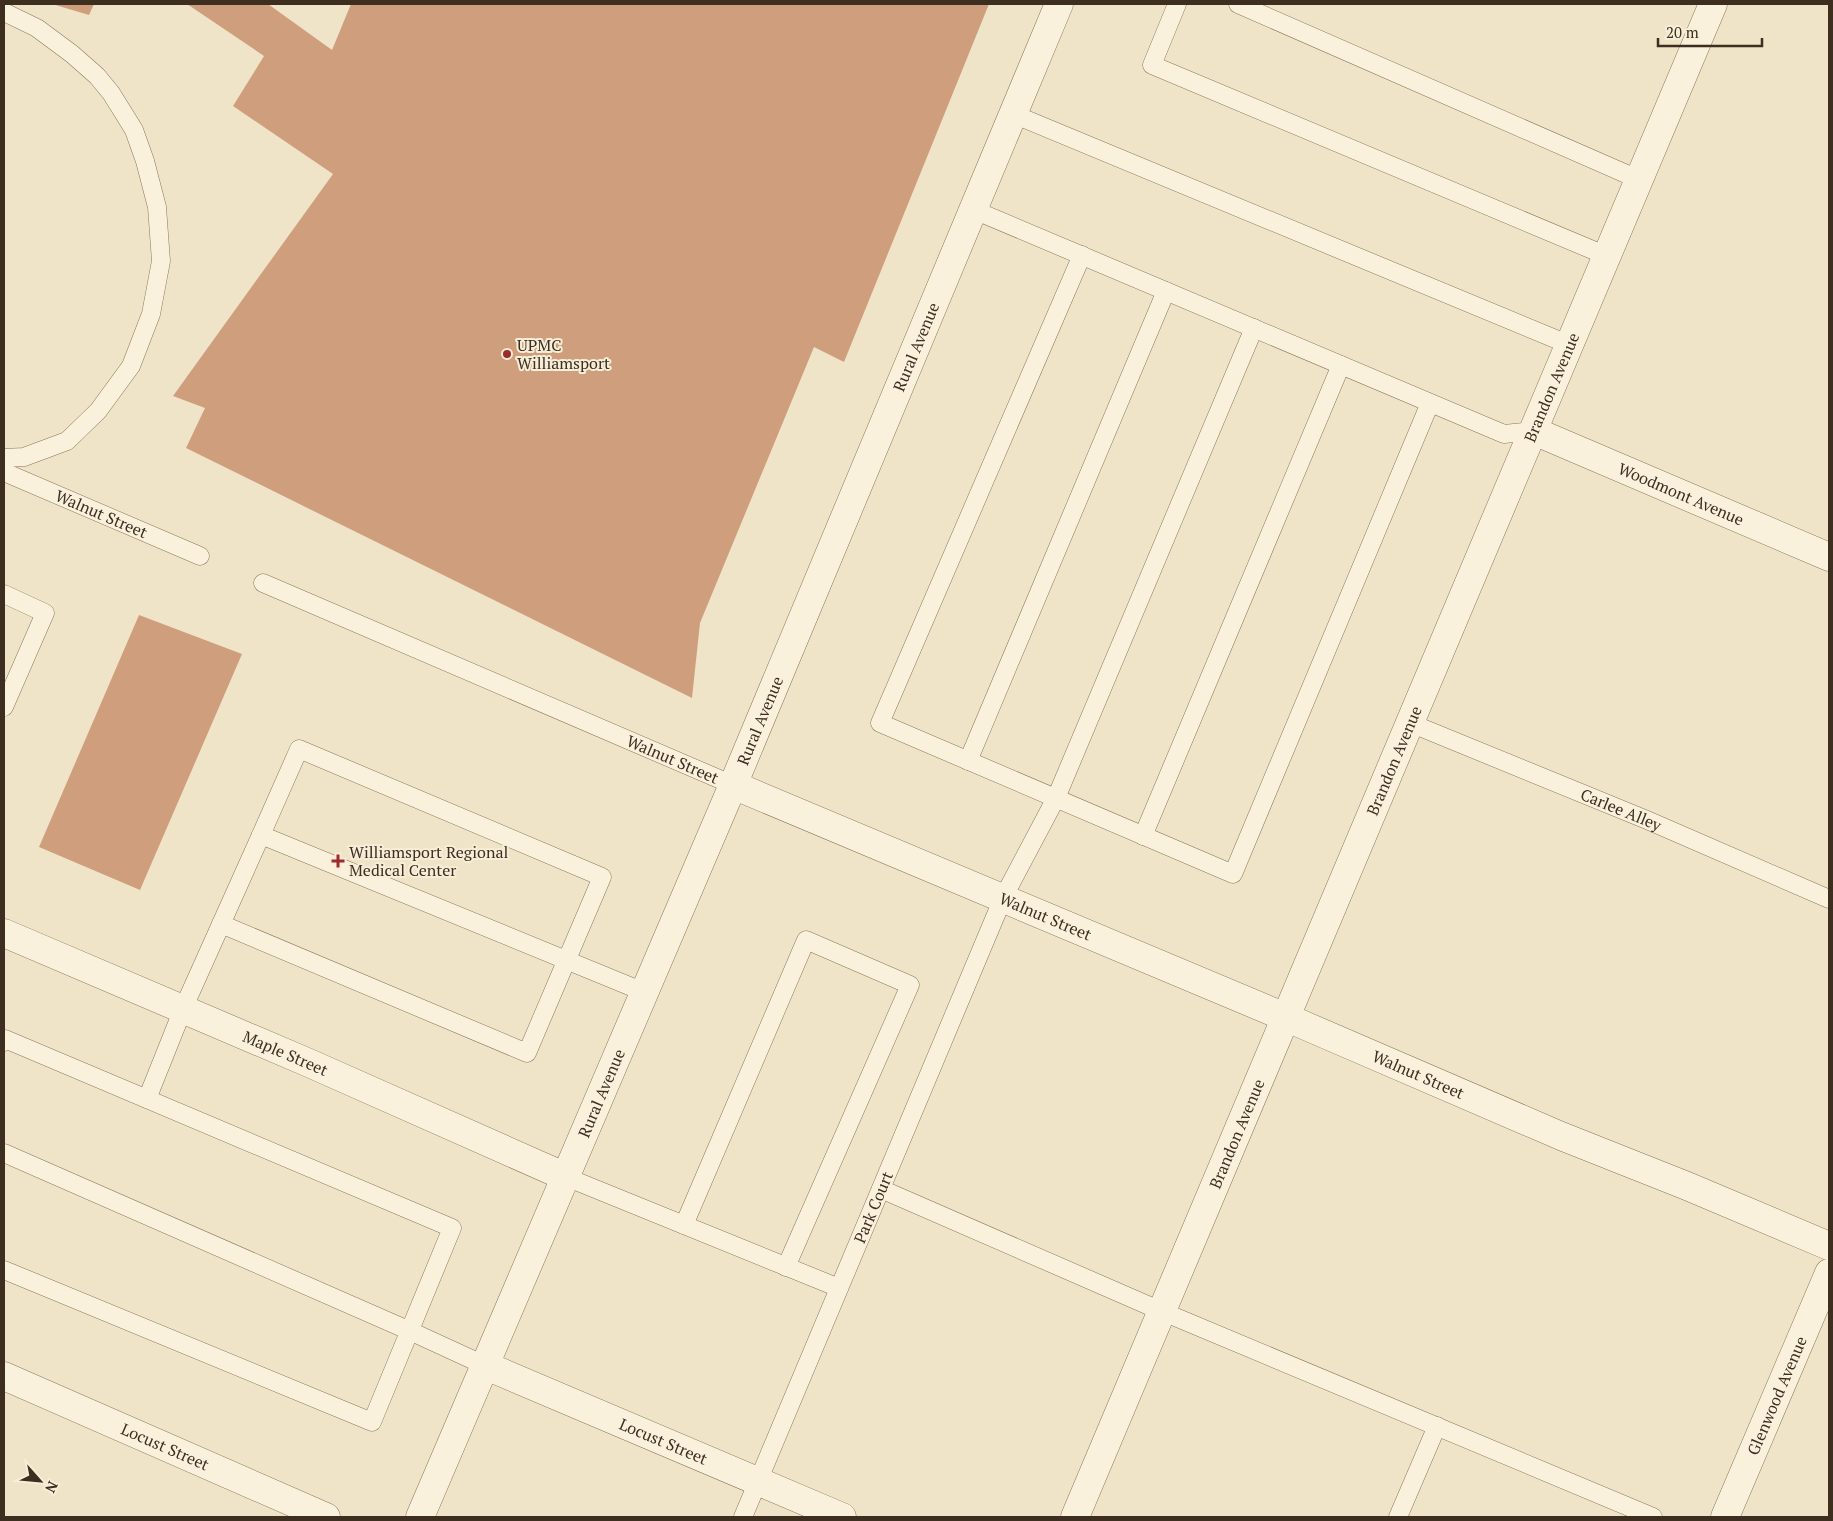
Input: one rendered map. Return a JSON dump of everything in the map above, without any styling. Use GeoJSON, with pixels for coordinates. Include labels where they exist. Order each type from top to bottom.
{"type":"FeatureCollection","features":[{"type":"Feature","properties":{"kind":"street","name":"Rural Avenue"},"geometry":{"type":"LineString","coordinates":[[420,1517],[733,785],[1059,4]]}},
{"type":"Feature","properties":{"kind":"street","name":"Brandon Avenue"},"geometry":{"type":"LineString","coordinates":[[1075,1517],[1713,4]]}},
{"type":"Feature","properties":{"kind":"street","name":"Woodmont Avenue"},"geometry":{"type":"LineString","coordinates":[[1534,431],[1829,557]]}},
{"type":"Feature","properties":{"kind":"street","name":"Walnut Street"},"geometry":{"type":"LineString","coordinates":[[733,785],[1286,1016],[1552,1132],[1829,1246]]}},
{"type":"Feature","properties":{"kind":"street","name":"Maple Street"},"geometry":{"type":"LineString","coordinates":[[4,933],[309,1063],[566,1176]]}},
{"type":"Feature","properties":{"kind":"street","name":"Glenwood Avenue"},"geometry":{"type":"LineString","coordinates":[[1725,1517],[1829,1273]]}},
{"type":"Feature","properties":{"kind":"street","name":"Locust Street"},"geometry":{"type":"LineString","coordinates":[[484,1365],[842,1517]]}},
{"type":"Feature","properties":{"kind":"street","name":"Locust Street"},"geometry":{"type":"LineString","coordinates":[[4,1376],[326,1517]]}},
{"type":"Feature","properties":{"kind":"lane"},"geometry":{"type":"LineString","coordinates":[[1177,4],[1152,65],[1607,256]]}},
{"type":"Feature","properties":{"kind":"lane"},"geometry":{"type":"LineString","coordinates":[[1238,4],[1640,180]]}},
{"type":"Feature","properties":{"kind":"lane"},"geometry":{"type":"LineString","coordinates":[[4,12],[37,28],[72,54],[97,76],[111,93],[134,130],[145,161],[157,207],[162,261],[151,314],[132,366],[98,411],[67,441],[24,457],[4,458]]}},
{"type":"Feature","properties":{"kind":"lane"},"geometry":{"type":"LineString","coordinates":[[1014,114],[1570,344]]}},
{"type":"Feature","properties":{"kind":"lane"},"geometry":{"type":"LineString","coordinates":[[974,210],[1504,434],[1534,431]]}},
{"type":"Feature","properties":{"kind":"lane"},"geometry":{"type":"LineString","coordinates":[[1082,255],[880,723],[1143,836],[1233,874],[1430,403]]}},
{"type":"Feature","properties":{"kind":"lane"},"geometry":{"type":"LineString","coordinates":[[968,761],[1166,291]]}},
{"type":"Feature","properties":{"kind":"lane","name":"Park Court"},"geometry":{"type":"LineString","coordinates":[[743,1517],[1004,898],[1056,798],[1254,328]]}},
{"type":"Feature","properties":{"kind":"lane"},"geometry":{"type":"LineString","coordinates":[[1143,836],[1341,365]]}},
{"type":"Feature","properties":{"kind":"lane","name":"Walnut Street"},"geometry":{"type":"LineString","coordinates":[[4,472],[200,556]]}},
{"type":"Feature","properties":{"kind":"lane","name":"Walnut Street"},"geometry":{"type":"LineString","coordinates":[[263,583],[733,785]]}},
{"type":"Feature","properties":{"kind":"lane"},"geometry":{"type":"LineString","coordinates":[[4,594],[45,613],[4,707]]}},
{"type":"Feature","properties":{"kind":"lane","name":"Carlee Alley"},"geometry":{"type":"LineString","coordinates":[[1410,723],[1647,820],[1829,899]]}},
{"type":"Feature","properties":{"kind":"lane"},"geometry":{"type":"LineString","coordinates":[[146,1099],[183,1009],[299,749],[602,877],[527,1053],[221,924]]}},
{"type":"Feature","properties":{"kind":"lane"},"geometry":{"type":"LineString","coordinates":[[260,835],[644,992]]}},
{"type":"Feature","properties":{"kind":"lane"},"geometry":{"type":"LineString","coordinates":[[684,1225],[806,940],[910,985],[786,1267]]}},
{"type":"Feature","properties":{"kind":"lane"},"geometry":{"type":"LineString","coordinates":[[4,1042],[5,1039],[452,1228],[372,1422],[4,1270]]}},
{"type":"Feature","properties":{"kind":"lane"},"geometry":{"type":"LineString","coordinates":[[4,1153],[484,1365]]}},
{"type":"Feature","properties":{"kind":"lane"},"geometry":{"type":"LineString","coordinates":[[566,1176],[839,1288]]}},
{"type":"Feature","properties":{"kind":"lane"},"geometry":{"type":"LineString","coordinates":[[881,1189],[1161,1311],[1653,1517]]}},
{"type":"Feature","properties":{"kind":"lane"},"geometry":{"type":"LineString","coordinates":[[1398,1517],[1436,1426]]}},
{"type":"Feature","properties":{"kind":"building"},"geometry":{"type":"Polygon","coordinates":[[[52,4],[94,4],[89,15],[52,4]]]}},
{"type":"Feature","properties":{"kind":"building","name":"UPMC Williamsport"},"geometry":{"type":"Polygon","coordinates":[[[187,4],[268,4],[332,50],[351,4],[989,4],[844,362],[814,347],[700,623],[692,698],[186,448],[205,408],[173,396],[333,174],[233,106],[264,56],[187,4]]]}},
{"type":"Feature","properties":{"kind":"building"},"geometry":{"type":"Polygon","coordinates":[[[139,615],[242,654],[140,890],[39,847],[139,615]]]}},
{"type":"Feature","properties":{"kind":"place","name":"UPMC Williamsport"},"geometry":{"type":"Point","coordinates":[507,354]}},
{"type":"Feature","properties":{"kind":"place","name":"Williamsport Regional Medical Center"},"geometry":{"type":"Point","coordinates":[338,861]}}]}
